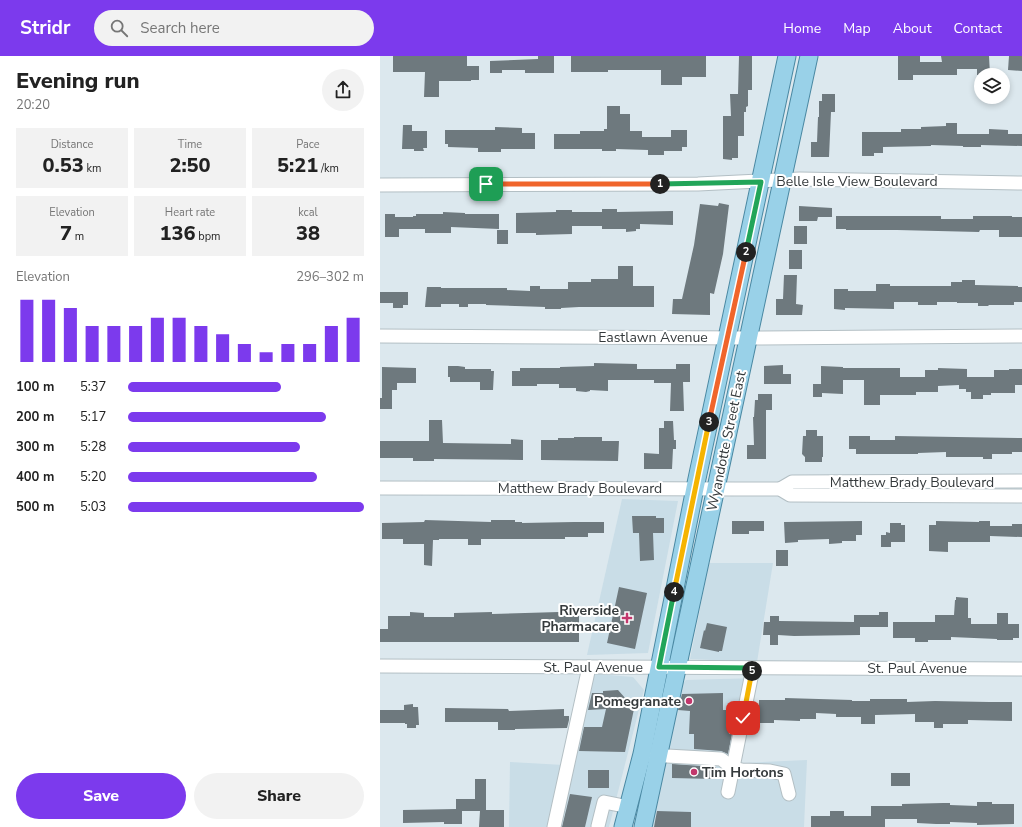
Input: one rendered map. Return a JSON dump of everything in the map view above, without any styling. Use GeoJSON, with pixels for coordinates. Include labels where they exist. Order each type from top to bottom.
{"type":"FeatureCollection","features":[{"type":"Feature","properties":{"kind":"main road","name":"Wyandotte Street East"},"geometry":{"type":"LineString","coordinates":[[623,827],[642,754],[695,488],[787,56]]}},
{"type":"Feature","properties":{"kind":"main road","name":"Wyandotte Street East"},"geometry":{"type":"LineString","coordinates":[[643,827],[809,56]]}},
{"type":"Feature","properties":{"kind":"street","name":"Belle Isle View Boulevard"},"geometry":{"type":"LineString","coordinates":[[380,184],[698,184],[782,180],[1022,183]]}},
{"type":"Feature","properties":{"kind":"street","name":"Eastlawn Avenue"},"geometry":{"type":"LineString","coordinates":[[380,336],[748,338],[1022,336]]}},
{"type":"Feature","properties":{"kind":"street","name":"Matthew Brady Boulevard"},"geometry":{"type":"LineString","coordinates":[[780,489],[792,482],[1022,481]]}},
{"type":"Feature","properties":{"kind":"street","name":"Matthew Brady Boulevard"},"geometry":{"type":"LineString","coordinates":[[380,488],[716,488],[780,489],[790,495],[1022,496]]}},
{"type":"Feature","properties":{"kind":"street","name":"St. Paul Avenue"},"geometry":{"type":"LineString","coordinates":[[380,666],[1022,668]]}},
{"type":"Feature","properties":{"kind":"street"},"geometry":{"type":"LineString","coordinates":[[554,827],[589,667]]}},
{"type":"Feature","properties":{"kind":"street"},"geometry":{"type":"LineString","coordinates":[[728,792],[753,668]]}},
{"type":"Feature","properties":{"kind":"street"},"geometry":{"type":"LineString","coordinates":[[642,754],[722,759],[733,768],[742,770],[770,771],[784,774],[789,794]]}},
{"type":"Feature","properties":{"kind":"street"},"geometry":{"type":"LineString","coordinates":[[598,826],[604,802],[628,808]]}},
{"type":"Feature","properties":{"kind":"shaded area"},"geometry":{"type":"Polygon","coordinates":[[[622,499],[678,501],[648,653],[587,655],[622,499]]]}},
{"type":"Feature","properties":{"kind":"shaded area"},"geometry":{"type":"Polygon","coordinates":[[[709,563],[773,563],[757,662],[690,659],[709,563]]]}},
{"type":"Feature","properties":{"kind":"shaded area"},"geometry":{"type":"Polygon","coordinates":[[[585,673],[633,677],[644,690],[609,827],[509,827],[510,762],[564,765],[585,673]]]}},
{"type":"Feature","properties":{"kind":"shaded area"},"geometry":{"type":"Polygon","coordinates":[[[757,678],[741,763],[807,760],[804,827],[650,827],[681,685],[686,680],[757,678]]]}},
{"type":"Feature","properties":{"kind":"building"},"geometry":{"type":"Polygon","coordinates":[[[393,56],[467,56],[467,66],[479,66],[479,80],[439,81],[439,97],[424,97],[425,72],[393,72],[393,56]]]}},
{"type":"Feature","properties":{"kind":"building"},"geometry":{"type":"Polygon","coordinates":[[[538,56],[554,56],[554,73],[525,73],[525,70],[502,70],[502,73],[490,73],[490,61],[538,59],[538,56]]]}},
{"type":"Feature","properties":{"kind":"building"},"geometry":{"type":"Polygon","coordinates":[[[571,56],[706,56],[706,77],[682,77],[682,85],[661,85],[661,70],[571,72],[571,56]]]}},
{"type":"Feature","properties":{"kind":"building"},"geometry":{"type":"Polygon","coordinates":[[[739,56],[752,56],[752,90],[748,90],[748,106],[746,107],[746,112],[744,112],[744,136],[738,136],[738,158],[732,158],[732,160],[723,159],[723,116],[731,116],[730,94],[738,94],[739,56]]]}},
{"type":"Feature","properties":{"kind":"building"},"geometry":{"type":"Polygon","coordinates":[[[898,56],[920,56],[920,62],[942,62],[941,56],[989,56],[990,68],[957,69],[957,75],[913,75],[913,80],[898,80],[898,56]]]}},
{"type":"Feature","properties":{"kind":"building"},"geometry":{"type":"Polygon","coordinates":[[[1009,56],[1022,56],[1022,71],[1010,70],[1010,68],[1008,68],[1009,56]]]}},
{"type":"Feature","properties":{"kind":"building"},"geometry":{"type":"Polygon","coordinates":[[[822,94],[835,94],[835,112],[831,112],[829,157],[811,157],[811,142],[817,142],[819,101],[822,101],[822,94]]]}},
{"type":"Feature","properties":{"kind":"building"},"geometry":{"type":"Polygon","coordinates":[[[607,106],[620,106],[620,114],[630,114],[630,131],[642,131],[642,137],[671,137],[671,130],[687,130],[687,147],[682,147],[682,151],[664,151],[664,155],[648,155],[648,150],[616,149],[616,151],[602,151],[602,149],[554,149],[554,134],[580,134],[580,131],[604,131],[604,129],[607,129],[607,106]]]}},
{"type":"Feature","properties":{"kind":"building"},"geometry":{"type":"Polygon","coordinates":[[[946,123],[957,123],[957,134],[989,134],[989,129],[1008,130],[1008,134],[1022,134],[1022,146],[981,145],[981,147],[963,147],[931,145],[883,147],[883,153],[874,153],[874,156],[862,156],[862,132],[901,132],[901,129],[921,129],[921,127],[946,126],[946,123]]]}},
{"type":"Feature","properties":{"kind":"building"},"geometry":{"type":"Polygon","coordinates":[[[403,125],[412,125],[412,131],[427,131],[427,148],[423,148],[424,151],[402,149],[403,125]]]}},
{"type":"Feature","properties":{"kind":"building"},"geometry":{"type":"Polygon","coordinates":[[[495,127],[522,128],[522,133],[535,133],[535,149],[501,149],[501,152],[478,152],[478,148],[448,147],[448,144],[445,144],[445,130],[495,130],[495,127]]]}},
{"type":"Feature","properties":{"kind":"building"},"geometry":{"type":"Polygon","coordinates":[[[719,203],[729,205],[723,254],[714,294],[710,293],[710,315],[672,314],[673,299],[682,299],[694,245],[700,204],[718,206],[719,203]]]}},
{"type":"Feature","properties":{"kind":"building"},"geometry":{"type":"Polygon","coordinates":[[[799,206],[832,208],[832,217],[818,217],[817,221],[799,221],[799,206]]]}},
{"type":"Feature","properties":{"kind":"building"},"geometry":{"type":"Polygon","coordinates":[[[602,209],[617,209],[617,212],[673,211],[673,225],[640,224],[640,229],[626,232],[626,229],[602,229],[602,226],[572,226],[572,234],[536,235],[536,233],[516,233],[516,213],[556,212],[556,210],[572,210],[572,212],[602,212],[602,209]]]}},
{"type":"Feature","properties":{"kind":"building"},"geometry":{"type":"Polygon","coordinates":[[[443,212],[465,214],[499,214],[499,229],[451,227],[451,233],[425,233],[425,229],[399,229],[399,237],[385,237],[385,214],[395,214],[395,217],[413,217],[416,216],[416,214],[443,214],[443,212]]]}},
{"type":"Feature","properties":{"kind":"building"},"geometry":{"type":"Polygon","coordinates":[[[836,216],[941,216],[941,219],[973,219],[973,216],[1022,217],[1022,237],[999,237],[999,230],[980,230],[979,232],[836,229],[836,216]]]}},
{"type":"Feature","properties":{"kind":"building"},"geometry":{"type":"Polygon","coordinates":[[[794,226],[807,226],[807,244],[794,244],[794,226]]]}},
{"type":"Feature","properties":{"kind":"building"},"geometry":{"type":"Polygon","coordinates":[[[497,230],[508,230],[508,244],[497,244],[497,230]]]}},
{"type":"Feature","properties":{"kind":"building"},"geometry":{"type":"Polygon","coordinates":[[[789,250],[802,250],[802,269],[789,269],[789,250]]]}},
{"type":"Feature","properties":{"kind":"building"},"geometry":{"type":"Polygon","coordinates":[[[618,266],[633,266],[633,286],[654,286],[654,307],[579,307],[545,309],[545,307],[486,304],[468,304],[468,307],[459,307],[459,304],[441,304],[441,307],[425,307],[427,287],[507,288],[507,290],[530,291],[530,286],[540,286],[540,289],[568,289],[568,282],[591,282],[591,279],[618,279],[618,266]]]}},
{"type":"Feature","properties":{"kind":"building"},"geometry":{"type":"Polygon","coordinates":[[[784,275],[797,275],[796,304],[803,305],[802,315],[776,315],[776,299],[783,299],[784,275]]]}},
{"type":"Feature","properties":{"kind":"building"},"geometry":{"type":"Polygon","coordinates":[[[962,280],[975,280],[975,285],[1022,287],[1022,302],[1014,302],[1014,305],[978,306],[978,303],[957,302],[937,302],[937,305],[918,305],[918,302],[894,302],[894,309],[834,309],[834,289],[848,289],[848,291],[876,291],[876,284],[890,284],[890,286],[951,286],[951,282],[962,282],[962,280]]]}},
{"type":"Feature","properties":{"kind":"building"},"geometry":{"type":"Polygon","coordinates":[[[380,292],[408,292],[408,305],[403,305],[403,308],[393,308],[393,303],[380,303],[380,292]]]}},
{"type":"Feature","properties":{"kind":"building"},"geometry":{"type":"Polygon","coordinates":[[[594,363],[637,364],[637,369],[676,369],[676,364],[690,364],[690,382],[683,382],[684,411],[670,411],[671,383],[654,383],[654,380],[608,380],[608,391],[590,390],[586,392],[576,391],[576,388],[559,388],[559,384],[512,386],[512,371],[520,371],[520,368],[594,366],[594,363]]]}},
{"type":"Feature","properties":{"kind":"building"},"geometry":{"type":"Polygon","coordinates":[[[783,365],[783,374],[791,374],[791,384],[764,384],[764,366],[783,365]]]}},
{"type":"Feature","properties":{"kind":"building"},"geometry":{"type":"Polygon","coordinates":[[[448,366],[465,367],[465,369],[491,369],[491,371],[494,371],[493,390],[480,390],[480,382],[450,382],[450,377],[448,377],[448,366]]]}},
{"type":"Feature","properties":{"kind":"building"},"geometry":{"type":"Polygon","coordinates":[[[821,366],[843,368],[900,368],[900,377],[925,377],[925,370],[938,370],[938,368],[967,369],[967,377],[994,377],[994,370],[1022,369],[1022,385],[1015,385],[1015,393],[991,393],[991,395],[983,395],[983,399],[971,399],[971,392],[966,392],[966,389],[959,389],[959,385],[938,386],[938,392],[916,392],[916,395],[880,395],[880,405],[864,405],[864,380],[843,380],[843,394],[822,393],[822,397],[813,397],[813,384],[821,384],[821,366]]]}},
{"type":"Feature","properties":{"kind":"building"},"geometry":{"type":"Polygon","coordinates":[[[382,367],[416,368],[416,383],[397,383],[397,390],[392,390],[392,409],[380,409],[380,398],[382,398],[382,367]]]}},
{"type":"Feature","properties":{"kind":"building"},"geometry":{"type":"Polygon","coordinates":[[[758,394],[772,394],[772,410],[766,410],[766,459],[747,459],[747,445],[754,445],[753,417],[755,400],[758,400],[758,394]]]}},
{"type":"Feature","properties":{"kind":"building"},"geometry":{"type":"Polygon","coordinates":[[[429,420],[442,420],[443,443],[511,444],[511,439],[523,440],[523,460],[434,459],[434,461],[413,461],[413,458],[380,458],[380,441],[429,441],[429,420]]]}},
{"type":"Feature","properties":{"kind":"building"},"geometry":{"type":"Polygon","coordinates":[[[664,421],[673,421],[676,449],[673,449],[672,469],[644,469],[644,453],[659,454],[659,428],[664,428],[664,421]]]}},
{"type":"Feature","properties":{"kind":"building"},"geometry":{"type":"Polygon","coordinates":[[[806,430],[817,430],[817,436],[823,436],[822,462],[805,462],[805,457],[802,454],[803,436],[806,436],[806,430]]]}},
{"type":"Feature","properties":{"kind":"building"},"geometry":{"type":"Polygon","coordinates":[[[849,436],[870,436],[870,440],[895,440],[895,436],[1022,438],[1022,452],[1012,452],[1012,454],[992,454],[992,459],[983,459],[983,457],[946,457],[946,452],[918,454],[856,454],[856,449],[849,449],[849,436]]]}},
{"type":"Feature","properties":{"kind":"building"},"geometry":{"type":"Polygon","coordinates":[[[602,437],[602,441],[619,441],[618,461],[541,460],[541,440],[558,440],[558,438],[602,437]]]}},
{"type":"Feature","properties":{"kind":"building"},"geometry":{"type":"Polygon","coordinates":[[[632,516],[656,516],[656,518],[664,518],[664,533],[653,533],[654,560],[640,561],[639,533],[633,533],[632,516]]]}},
{"type":"Feature","properties":{"kind":"building"},"geometry":{"type":"Polygon","coordinates":[[[425,520],[491,522],[491,520],[515,520],[515,522],[522,523],[604,522],[604,533],[588,533],[588,537],[565,537],[565,539],[481,539],[481,545],[468,545],[468,539],[433,540],[432,566],[424,565],[424,544],[403,544],[403,539],[382,539],[382,523],[424,522],[425,520]]]}},
{"type":"Feature","properties":{"kind":"building"},"geometry":{"type":"Polygon","coordinates":[[[732,521],[764,521],[764,531],[749,531],[749,534],[732,534],[732,521]]]}},
{"type":"Feature","properties":{"kind":"building"},"geometry":{"type":"Polygon","coordinates":[[[862,521],[862,535],[856,535],[856,541],[842,541],[842,543],[829,544],[829,539],[798,540],[798,542],[785,543],[784,522],[862,521]]]}},
{"type":"Feature","properties":{"kind":"building"},"geometry":{"type":"Polygon","coordinates":[[[936,521],[990,521],[990,526],[1012,526],[1012,524],[1022,524],[1022,537],[990,536],[990,542],[948,542],[948,552],[929,551],[929,525],[936,525],[936,521]]]}},
{"type":"Feature","properties":{"kind":"building"},"geometry":{"type":"Polygon","coordinates":[[[890,523],[901,523],[901,525],[905,525],[905,542],[891,542],[891,547],[881,547],[881,535],[886,535],[886,532],[890,533],[890,523]]]}},
{"type":"Feature","properties":{"kind":"building"},"geometry":{"type":"Polygon","coordinates":[[[776,550],[788,550],[788,566],[776,566],[776,550]]]}},
{"type":"Feature","properties":{"kind":"building","name":"Riverside Pharmacare"},"geometry":{"type":"Polygon","coordinates":[[[619,587],[647,593],[635,649],[607,643],[619,587]]]}},
{"type":"Feature","properties":{"kind":"building"},"geometry":{"type":"Polygon","coordinates":[[[956,597],[968,598],[968,618],[971,618],[971,624],[997,624],[997,613],[1008,613],[1008,624],[1019,624],[1019,638],[1013,638],[1013,640],[997,640],[951,637],[951,640],[928,640],[928,642],[915,642],[915,638],[893,638],[893,622],[935,622],[935,615],[954,615],[956,597]]]}},
{"type":"Feature","properties":{"kind":"building"},"geometry":{"type":"Polygon","coordinates":[[[410,612],[424,613],[424,617],[454,617],[454,613],[492,612],[492,614],[559,612],[559,616],[579,616],[579,642],[380,642],[380,629],[388,629],[388,616],[410,616],[410,612]]]}},
{"type":"Feature","properties":{"kind":"building"},"geometry":{"type":"Polygon","coordinates":[[[879,612],[888,612],[888,627],[860,627],[860,635],[778,635],[778,645],[770,645],[770,635],[763,635],[764,622],[770,622],[770,616],[779,616],[779,621],[854,622],[854,615],[879,615],[879,612]]]}},
{"type":"Feature","properties":{"kind":"building"},"geometry":{"type":"Polygon","coordinates":[[[707,623],[727,627],[722,651],[719,652],[700,648],[707,623]]]}},
{"type":"Feature","properties":{"kind":"building"},"geometry":{"type":"Polygon","coordinates":[[[618,690],[626,699],[626,708],[634,709],[625,752],[579,751],[584,727],[602,727],[606,709],[588,710],[592,693],[603,693],[603,691],[618,690]]]}},
{"type":"Feature","properties":{"kind":"building"},"geometry":{"type":"Polygon","coordinates":[[[723,693],[723,710],[728,710],[729,734],[732,734],[728,754],[721,751],[694,749],[694,734],[689,734],[690,711],[678,710],[682,694],[723,693]]]}},
{"type":"Feature","properties":{"kind":"building"},"geometry":{"type":"Polygon","coordinates":[[[785,698],[852,701],[870,701],[870,699],[907,699],[907,702],[1012,702],[1012,721],[968,720],[968,724],[943,724],[943,728],[934,728],[934,722],[915,722],[915,714],[875,715],[875,724],[861,724],[861,717],[836,717],[836,714],[816,713],[816,719],[800,719],[800,721],[774,720],[774,723],[759,723],[759,700],[785,700],[785,698]]]}},
{"type":"Feature","properties":{"kind":"building"},"geometry":{"type":"Polygon","coordinates":[[[413,704],[413,707],[418,707],[419,725],[416,725],[416,728],[407,728],[407,724],[405,723],[380,723],[380,710],[404,710],[404,705],[413,704]]]}},
{"type":"Feature","properties":{"kind":"building"},"geometry":{"type":"Polygon","coordinates":[[[445,708],[508,709],[509,711],[564,709],[564,716],[569,716],[569,720],[567,728],[498,730],[498,722],[445,722],[445,708]]]}},
{"type":"Feature","properties":{"kind":"building","name":"Tim Hortons"},"geometry":{"type":"Polygon","coordinates":[[[672,764],[716,767],[715,779],[672,778],[672,764]]]}},
{"type":"Feature","properties":{"kind":"building"},"geometry":{"type":"Polygon","coordinates":[[[588,770],[609,770],[609,788],[588,788],[588,770]]]}},
{"type":"Feature","properties":{"kind":"building"},"geometry":{"type":"Polygon","coordinates":[[[891,773],[910,773],[910,786],[891,786],[891,773]]]}},
{"type":"Feature","properties":{"kind":"building"},"geometry":{"type":"Polygon","coordinates":[[[475,779],[486,779],[486,810],[504,810],[504,827],[479,827],[480,811],[462,811],[462,824],[444,824],[444,822],[403,823],[403,810],[456,809],[456,799],[475,799],[475,779]]]}},
{"type":"Feature","properties":{"kind":"building"},"geometry":{"type":"Polygon","coordinates":[[[570,794],[592,797],[585,827],[562,827],[570,794]]]}},
{"type":"Feature","properties":{"kind":"building"},"geometry":{"type":"Polygon","coordinates":[[[977,802],[1014,804],[1014,824],[977,825],[977,823],[950,822],[950,824],[936,824],[917,823],[917,819],[885,819],[885,827],[811,827],[811,816],[830,816],[830,811],[844,811],[844,816],[871,816],[871,806],[950,803],[950,805],[977,806],[977,802]]]}},
{"type":"Feature","properties":{"kind":"building"},"geometry":{"type":"Polygon","coordinates":[[[657,811],[691,812],[691,827],[654,827],[657,811]]]}},
{"type":"Feature","properties":{"kind":"place","name":"Riverside Pharmacare"},"geometry":{"type":"Point","coordinates":[627,618]}},
{"type":"Feature","properties":{"kind":"place","name":"Pomegranate"},"geometry":{"type":"Point","coordinates":[689,701]}},
{"type":"Feature","properties":{"kind":"place","name":"Tim Hortons"},"geometry":{"type":"Point","coordinates":[694,772]}},
{"type":"Feature","properties":{"kind":"route"},"geometry":{"type":"LineString","coordinates":[[486,184],[698,184],[761,182],[695,488],[659,667],[753,668],[743,718]]}}]}
